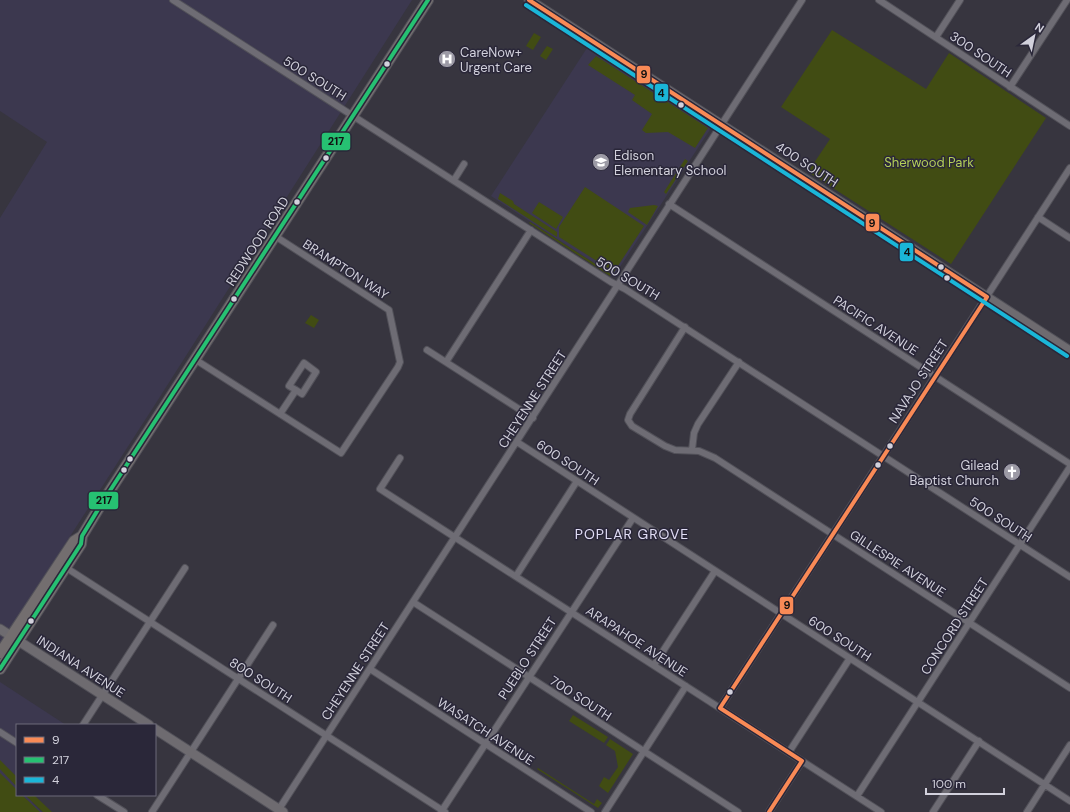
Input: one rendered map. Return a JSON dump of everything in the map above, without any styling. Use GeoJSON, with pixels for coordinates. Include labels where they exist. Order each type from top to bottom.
{"type":"FeatureCollection","features":[{"type":"Feature","properties":{"kind":"main road","name":"REDWOOD ROAD"},"geometry":{"type":"LineString","coordinates":[[0,669],[15,638],[74,541],[82,536],[428,0]]}},
{"type":"Feature","properties":{"kind":"main road","name":"400 SOUTH"},"geometry":{"type":"LineString","coordinates":[[529,0],[1070,351]]}},
{"type":"Feature","properties":{"kind":"main road","name":"REDWOOD ROAD"},"geometry":{"type":"LineString","coordinates":[[0,653],[15,638],[65,568],[81,544],[82,536]]}},
{"type":"Feature","properties":{"kind":"main road","name":"INDIANA AVENUE"},"geometry":{"type":"LineString","coordinates":[[0,629],[147,724]]}},
{"type":"Feature","properties":{"kind":"main road"},"geometry":{"type":"LineString","coordinates":[[156,730],[281,810]]}},
{"type":"Feature","properties":{"kind":"street","name":"500 SOUTH"},"geometry":{"type":"LineString","coordinates":[[173,0],[617,285],[685,327],[1070,577]]}},
{"type":"Feature","properties":{"kind":"street","name":"CHEYENNE STREET"},"geometry":{"type":"LineString","coordinates":[[281,810],[326,736],[802,0]]}},
{"type":"Feature","properties":{"kind":"street","name":"300 SOUTH"},"geometry":{"type":"LineString","coordinates":[[879,0],[1070,126]]}},
{"type":"Feature","properties":{"kind":"street"},"geometry":{"type":"LineString","coordinates":[[936,37],[960,0]]}},
{"type":"Feature","properties":{"kind":"street"},"geometry":{"type":"LineString","coordinates":[[1010,87],[1066,0]]}},
{"type":"Feature","properties":{"kind":"street"},"geometry":{"type":"LineString","coordinates":[[454,180],[464,164]]}},
{"type":"Feature","properties":{"kind":"street","name":"NAVAJO STREET"},"geometry":{"type":"LineString","coordinates":[[720,708],[1070,168]]}},
{"type":"Feature","properties":{"kind":"street","name":"PACIFIC AVENUE"},"geometry":{"type":"LineString","coordinates":[[669,204],[1070,464]]}},
{"type":"Feature","properties":{"kind":"street"},"geometry":{"type":"LineString","coordinates":[[1038,218],[1070,238]]}},
{"type":"Feature","properties":{"kind":"street"},"geometry":{"type":"LineString","coordinates":[[446,362],[532,230]]}},
{"type":"Feature","properties":{"kind":"street","name":"BRAMPTON WAY"},"geometry":{"type":"LineString","coordinates":[[275,236],[389,310],[400,362],[341,453],[280,414]]}},
{"type":"Feature","properties":{"kind":"street","name":"GILLESPIE AVENUE"},"geometry":{"type":"LineString","coordinates":[[685,327],[630,414],[628,420],[632,426],[665,446],[675,450],[692,450],[703,452],[715,458],[1070,688]]}},
{"type":"Feature","properties":{"kind":"street"},"geometry":{"type":"LineString","coordinates":[[428,350],[533,418]]}},
{"type":"Feature","properties":{"kind":"street"},"geometry":{"type":"LineString","coordinates":[[196,360],[280,414],[296,390]]}},
{"type":"Feature","properties":{"kind":"street"},"geometry":{"type":"LineString","coordinates":[[692,450],[694,433],[698,424],[738,362]]}},
{"type":"Feature","properties":{"kind":"street"},"geometry":{"type":"LineString","coordinates":[[304,363],[316,372],[302,394],[296,390],[289,386],[304,363]]}},
{"type":"Feature","properties":{"kind":"street","name":"600 SOUTH"},"geometry":{"type":"LineString","coordinates":[[517,442],[1070,801]]}},
{"type":"Feature","properties":{"kind":"street","name":"ARAPAHOE AVENUE"},"geometry":{"type":"LineString","coordinates":[[400,458],[380,489],[881,812]]}},
{"type":"Feature","properties":{"kind":"street","name":"CONCORD STREET"},"geometry":{"type":"LineString","coordinates":[[857,796],[1070,467]]}},
{"type":"Feature","properties":{"kind":"street"},"geometry":{"type":"LineString","coordinates":[[516,576],[577,481]]}},
{"type":"Feature","properties":{"kind":"street","name":"PUEBLO STREET"},"geometry":{"type":"LineString","coordinates":[[443,811],[529,676],[633,518]]}},
{"type":"Feature","properties":{"kind":"street","name":"800 SOUTH"},"geometry":{"type":"LineString","coordinates":[[65,568],[443,811]]}},
{"type":"Feature","properties":{"kind":"street"},"geometry":{"type":"LineString","coordinates":[[84,724],[185,568]]}},
{"type":"Feature","properties":{"kind":"street"},"geometry":{"type":"LineString","coordinates":[[654,665],[715,571]]}},
{"type":"Feature","properties":{"kind":"street","name":"700 SOUTH"},"geometry":{"type":"LineString","coordinates":[[413,602],[738,812]]}},
{"type":"Feature","properties":{"kind":"street"},"geometry":{"type":"LineString","coordinates":[[152,812],[273,625]]}},
{"type":"Feature","properties":{"kind":"street"},"geometry":{"type":"LineString","coordinates":[[789,752],[850,658]]}},
{"type":"Feature","properties":{"kind":"street","name":"WASATCH AVENUE"},"geometry":{"type":"LineString","coordinates":[[370,669],[591,812]]}},
{"type":"Feature","properties":{"kind":"street"},"geometry":{"type":"LineString","coordinates":[[605,812],[686,686]]}},
{"type":"Feature","properties":{"kind":"street"},"geometry":{"type":"LineString","coordinates":[[0,732],[16,742]]}},
{"type":"Feature","properties":{"kind":"street"},"geometry":{"type":"LineString","coordinates":[[933,812],[978,742]]}},
{"type":"Feature","properties":{"kind":"street"},"geometry":{"type":"LineString","coordinates":[[1026,812],[1070,745]]}},
{"type":"Feature","properties":{"kind":"street"},"geometry":{"type":"LineString","coordinates":[[769,812],[802,761]]}},
{"type":"Feature","properties":{"kind":"street"},"geometry":{"type":"LineString","coordinates":[[99,796],[124,812]]}},
{"type":"Feature","properties":{"kind":"shaded area"},"geometry":{"type":"Polygon","coordinates":[[[0,0],[412,0],[0,645],[0,218],[47,142],[0,111],[0,0]]]}},
{"type":"Feature","properties":{"kind":"shaded area","name":"Edison Elementary School"},"geometry":{"type":"Polygon","coordinates":[[[587,48],[711,128],[614,276],[491,196],[587,48]]]}},
{"type":"Feature","properties":{"kind":"shaded area"},"geometry":{"type":"Polygon","coordinates":[[[0,682],[64,724],[16,724],[16,796],[35,796],[32,802],[42,812],[0,812],[0,682]]]}},
{"type":"Feature","properties":{"kind":"green space","name":"Sherwood Park"},"geometry":{"type":"Polygon","coordinates":[[[832,30],[926,89],[949,53],[1046,118],[951,264],[808,172],[830,139],[781,107],[832,30]]]}},
{"type":"Feature","properties":{"kind":"green space"},"geometry":{"type":"Polygon","coordinates":[[[534,33],[541,37],[533,50],[526,46],[534,33]]]}},
{"type":"Feature","properties":{"kind":"green space"},"geometry":{"type":"Polygon","coordinates":[[[547,46],[553,49],[546,60],[540,56],[547,46]]]}},
{"type":"Feature","properties":{"kind":"green space"},"geometry":{"type":"Polygon","coordinates":[[[596,56],[708,128],[695,148],[668,132],[646,133],[642,130],[652,114],[632,100],[635,95],[588,65],[596,56]]]}},
{"type":"Feature","properties":{"kind":"green space"},"geometry":{"type":"Polygon","coordinates":[[[685,159],[688,161],[666,194],[664,192],[685,159]]]}},
{"type":"Feature","properties":{"kind":"green space"},"geometry":{"type":"Polygon","coordinates":[[[585,187],[644,226],[614,272],[559,237],[559,227],[585,187]]]}},
{"type":"Feature","properties":{"kind":"green space"},"geometry":{"type":"Polygon","coordinates":[[[500,193],[557,232],[557,237],[498,199],[500,193]]]}},
{"type":"Feature","properties":{"kind":"green space"},"geometry":{"type":"Polygon","coordinates":[[[539,202],[563,217],[556,229],[532,213],[539,202]]]}},
{"type":"Feature","properties":{"kind":"green space"},"geometry":{"type":"Polygon","coordinates":[[[654,205],[658,206],[647,225],[628,212],[630,208],[654,205]]]}},
{"type":"Feature","properties":{"kind":"green space"},"geometry":{"type":"Polygon","coordinates":[[[530,222],[611,274],[610,276],[529,223],[530,222]]]}},
{"type":"Feature","properties":{"kind":"green space"},"geometry":{"type":"Polygon","coordinates":[[[311,315],[319,320],[314,328],[305,323],[311,315]]]}},
{"type":"Feature","properties":{"kind":"green space"},"geometry":{"type":"Polygon","coordinates":[[[573,715],[608,737],[604,743],[569,721],[573,715]]]}},
{"type":"Feature","properties":{"kind":"green space"},"geometry":{"type":"Polygon","coordinates":[[[610,739],[633,754],[608,793],[599,786],[604,777],[609,780],[618,767],[615,751],[606,745],[610,739]]]}},
{"type":"Feature","properties":{"kind":"green space"},"geometry":{"type":"Polygon","coordinates":[[[0,760],[16,776],[16,786],[0,769],[0,760]]]}},
{"type":"Feature","properties":{"kind":"green space"},"geometry":{"type":"Polygon","coordinates":[[[538,768],[594,804],[597,799],[602,803],[598,808],[537,769],[538,768]]]}},
{"type":"Feature","properties":{"kind":"green space"},"geometry":{"type":"Polygon","coordinates":[[[0,773],[16,789],[16,796],[23,796],[40,812],[0,812],[0,773]]]}},
{"type":"Feature","properties":{"kind":"green space"},"geometry":{"type":"Polygon","coordinates":[[[26,796],[35,796],[52,812],[43,812],[26,796]]]}},
{"type":"Feature","properties":{"kind":"transit line","name":"217"},"geometry":{"type":"LineString","coordinates":[[0,669],[81,544],[82,536],[102,503],[428,0]]}},
{"type":"Feature","properties":{"kind":"transit line","name":"9"},"geometry":{"type":"LineString","coordinates":[[529,0],[987,297]]}},
{"type":"Feature","properties":{"kind":"transit line","name":"4"},"geometry":{"type":"LineString","coordinates":[[526,5],[1067,356]]}},
{"type":"Feature","properties":{"kind":"transit line","name":"9"},"geometry":{"type":"LineString","coordinates":[[720,708],[987,297]]}},
{"type":"Feature","properties":{"kind":"transit line","name":"9"},"geometry":{"type":"LineString","coordinates":[[720,708],[802,761]]}},
{"type":"Feature","properties":{"kind":"transit line","name":"9"},"geometry":{"type":"LineString","coordinates":[[769,812],[802,761]]}},
{"type":"Feature","properties":{"kind":"place","name":"CareNow+ Urgent Care"},"geometry":{"type":"Point","coordinates":[447,59]}},
{"type":"Feature","properties":{"kind":"place","name":"Edison Elementary School"},"geometry":{"type":"Point","coordinates":[601,162]}},
{"type":"Feature","properties":{"kind":"place","name":"Gilead Baptist Church"},"geometry":{"type":"Point","coordinates":[1012,472]}},
{"type":"Feature","properties":{"kind":"district","name":"POPLAR GROVE"},"geometry":{"type":"Point","coordinates":[632,534]}}]}
